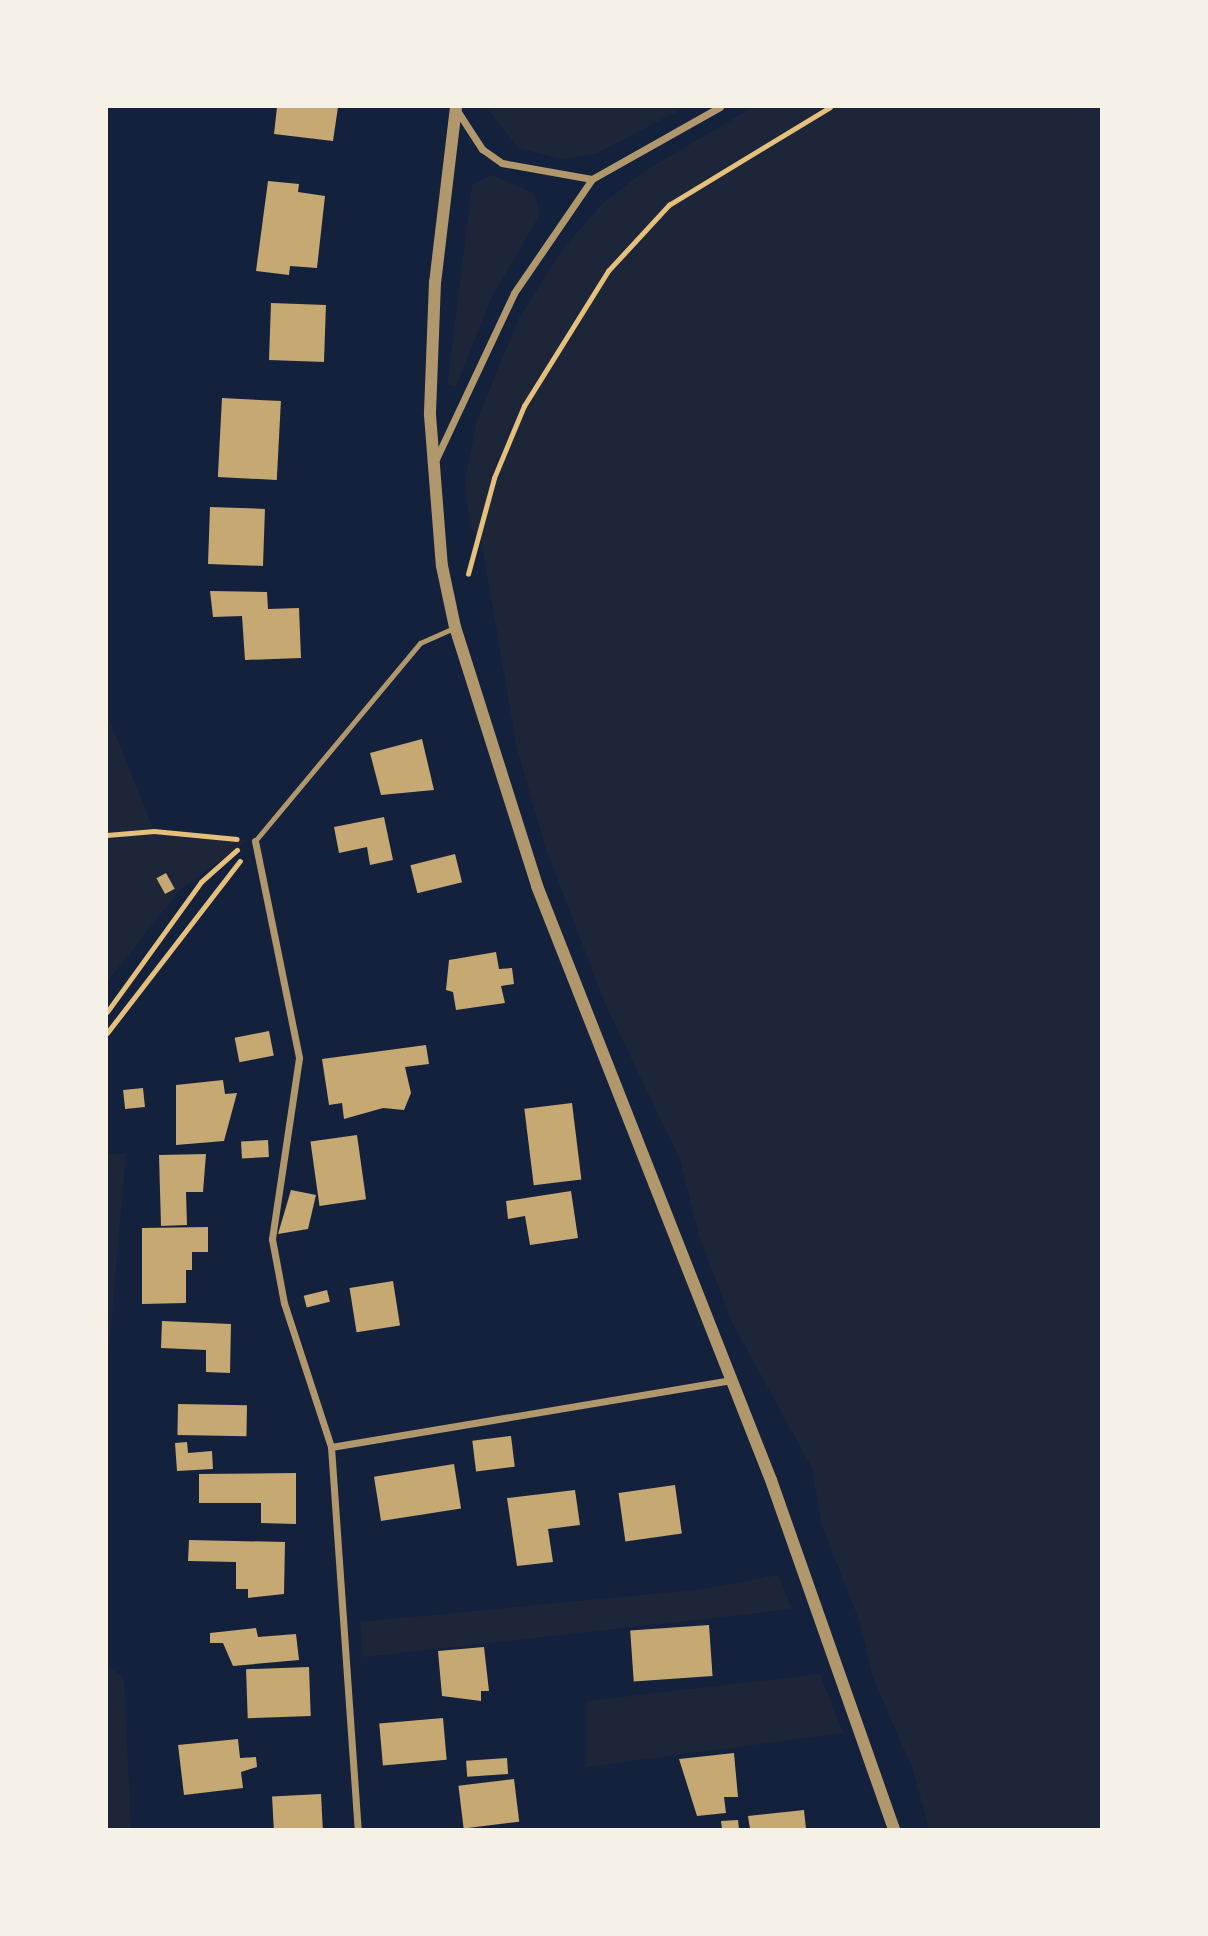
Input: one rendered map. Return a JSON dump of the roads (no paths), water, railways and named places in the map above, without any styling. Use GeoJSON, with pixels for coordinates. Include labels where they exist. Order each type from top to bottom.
{"type":"FeatureCollection","features":[{"type":"Feature","properties":{"kind":"street"},"geometry":{"type":"LineString","coordinates":[[432,470],[514,293],[592,179],[720,107]]}},
{"type":"Feature","properties":{"kind":"street"},"geometry":{"type":"LineString","coordinates":[[456,108],[482,149],[502,163],[592,179]]}},
{"type":"Feature","properties":{"kind":"street"},"geometry":{"type":"LineString","coordinates":[[456,108],[435,282],[432,470],[455,627],[537,886],[731,1380],[894,1829]]}},
{"type":"Feature","properties":{"kind":"street"},"geometry":{"type":"LineString","coordinates":[[251,840],[299,1058],[297,1101],[272,1239],[285,1303],[331,1447],[358,1829]]}},
{"type":"Feature","properties":{"kind":"street"},"geometry":{"type":"LineString","coordinates":[[331,1447],[731,1380]]}},
{"type":"Feature","properties":{"kind":"lane"},"geometry":{"type":"LineString","coordinates":[[251,840],[420,643],[455,627]]}}]}
